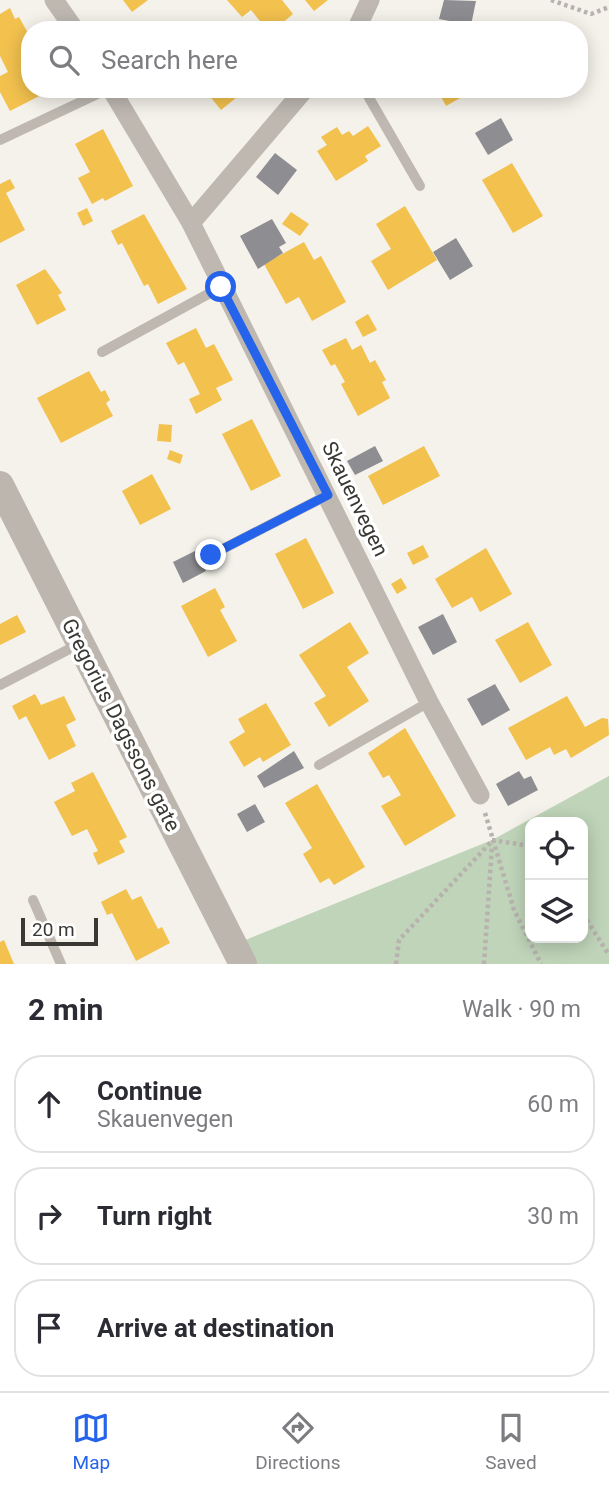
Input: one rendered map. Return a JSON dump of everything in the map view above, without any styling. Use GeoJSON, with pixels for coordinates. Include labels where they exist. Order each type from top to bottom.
{"type":"FeatureCollection","features":[{"type":"Feature","properties":{"kind":"street"},"geometry":{"type":"LineString","coordinates":[[54,0],[69,21]]}},
{"type":"Feature","properties":{"kind":"street"},"geometry":{"type":"LineString","coordinates":[[360,21],[370,0]]}},
{"type":"Feature","properties":{"kind":"street","name":"Skauenvegen"},"geometry":{"type":"LineString","coordinates":[[115,98],[191,223],[429,702],[480,796]]}},
{"type":"Feature","properties":{"kind":"street"},"geometry":{"type":"LineString","coordinates":[[191,223],[297,98]]}},
{"type":"Feature","properties":{"kind":"street","name":"Gregorius Dagssons gate"},"geometry":{"type":"LineString","coordinates":[[0,485],[234,961]]}},
{"type":"Feature","properties":{"kind":"lane"},"geometry":{"type":"LineString","coordinates":[[0,140],[90,98]]}},
{"type":"Feature","properties":{"kind":"lane"},"geometry":{"type":"LineString","coordinates":[[369,98],[420,186]]}},
{"type":"Feature","properties":{"kind":"lane"},"geometry":{"type":"LineString","coordinates":[[102,352],[221,287]]}},
{"type":"Feature","properties":{"kind":"lane"},"geometry":{"type":"LineString","coordinates":[[211,555],[328,495]]}},
{"type":"Feature","properties":{"kind":"lane"},"geometry":{"type":"LineString","coordinates":[[0,685],[80,644]]}},
{"type":"Feature","properties":{"kind":"lane"},"geometry":{"type":"LineString","coordinates":[[319,765],[429,702]]}},
{"type":"Feature","properties":{"kind":"lane"},"geometry":{"type":"LineString","coordinates":[[33,900],[61,964]]}},
{"type":"Feature","properties":{"kind":"path"},"geometry":{"type":"LineString","coordinates":[[551,0],[591,14],[609,7]]}},
{"type":"Feature","properties":{"kind":"path"},"geometry":{"type":"LineString","coordinates":[[480,796],[514,910],[541,964]]}},
{"type":"Feature","properties":{"kind":"path"},"geometry":{"type":"LineString","coordinates":[[492,840],[525,845]]}},
{"type":"Feature","properties":{"kind":"path"},"geometry":{"type":"LineString","coordinates":[[396,964],[399,940],[492,840]]}},
{"type":"Feature","properties":{"kind":"path"},"geometry":{"type":"LineString","coordinates":[[484,964],[492,840]]}},
{"type":"Feature","properties":{"kind":"path"},"geometry":{"type":"LineString","coordinates":[[588,922],[609,955]]}},
{"type":"Feature","properties":{"kind":"green space"},"geometry":{"type":"Polygon","coordinates":[[[609,776],[609,964],[256,964],[243,941],[492,840],[525,822],[525,943],[588,943],[588,817],[534,817],[609,776]]]}},
{"type":"Feature","properties":{"kind":"building: Homes"},"geometry":{"type":"Polygon","coordinates":[[[123,0],[148,0],[132,12],[123,0]]]}},
{"type":"Feature","properties":{"kind":"building: Homes"},"geometry":{"type":"Polygon","coordinates":[[[227,0],[282,0],[293,14],[285,21],[260,21],[251,10],[242,17],[227,0]]]}},
{"type":"Feature","properties":{"kind":"building: Homes"},"geometry":{"type":"Polygon","coordinates":[[[305,0],[328,0],[314,11],[305,0]]]}},
{"type":"Feature","properties":{"kind":"building: Homes"},"geometry":{"type":"Polygon","coordinates":[[[10,8],[15,19],[19,17],[21,21],[21,98],[35,98],[10,111],[0,92],[0,76],[8,72],[0,56],[0,14],[10,8]]]}},
{"type":"Feature","properties":{"kind":"building: Homes"},"geometry":{"type":"Polygon","coordinates":[[[211,98],[236,98],[221,110],[211,98]]]}},
{"type":"Feature","properties":{"kind":"building: Homes"},"geometry":{"type":"Polygon","coordinates":[[[442,98],[460,98],[446,106],[442,98]]]}},
{"type":"Feature","properties":{"kind":"building: Homes"},"geometry":{"type":"Polygon","coordinates":[[[368,126],[381,146],[365,156],[368,161],[336,181],[317,151],[327,145],[321,137],[337,127],[342,135],[349,131],[353,136],[368,126]]]}},
{"type":"Feature","properties":{"kind":"building: Homes"},"geometry":{"type":"Polygon","coordinates":[[[103,129],[133,186],[105,201],[103,198],[92,204],[78,178],[90,172],[75,144],[103,129]]]}},
{"type":"Feature","properties":{"kind":"building: Homes"},"geometry":{"type":"Polygon","coordinates":[[[512,163],[543,216],[513,233],[482,180],[512,163]]]}},
{"type":"Feature","properties":{"kind":"building: Homes"},"geometry":{"type":"Polygon","coordinates":[[[10,179],[15,188],[6,193],[25,230],[0,243],[0,184],[10,179]]]}},
{"type":"Feature","properties":{"kind":"building: Homes"},"geometry":{"type":"Polygon","coordinates":[[[405,206],[437,260],[388,290],[371,261],[391,249],[376,224],[405,206]]]}},
{"type":"Feature","properties":{"kind":"building: Homes"},"geometry":{"type":"Polygon","coordinates":[[[87,208],[93,221],[83,226],[77,213],[87,208]]]}},
{"type":"Feature","properties":{"kind":"building: Homes"},"geometry":{"type":"Polygon","coordinates":[[[291,212],[309,224],[300,236],[282,224],[291,212]]]}},
{"type":"Feature","properties":{"kind":"building: Homes"},"geometry":{"type":"Polygon","coordinates":[[[144,214],[187,289],[158,304],[148,284],[144,286],[122,243],[118,245],[111,231],[144,214]]]}},
{"type":"Feature","properties":{"kind":"building: Homes"},"geometry":{"type":"Polygon","coordinates":[[[304,242],[314,260],[321,256],[346,302],[312,321],[299,297],[286,304],[264,264],[304,242]]]}},
{"type":"Feature","properties":{"kind":"building: Homes"},"geometry":{"type":"Polygon","coordinates":[[[45,269],[62,293],[58,295],[66,310],[37,325],[16,285],[45,269]]]}},
{"type":"Feature","properties":{"kind":"building: Homes"},"geometry":{"type":"Polygon","coordinates":[[[368,314],[377,330],[363,337],[355,322],[368,314]]]}},
{"type":"Feature","properties":{"kind":"building: Homes"},"geometry":{"type":"Polygon","coordinates":[[[196,328],[206,348],[214,344],[233,380],[216,388],[222,400],[196,414],[189,399],[200,394],[184,362],[178,365],[166,343],[196,328]]]}},
{"type":"Feature","properties":{"kind":"building: Homes"},"geometry":{"type":"Polygon","coordinates":[[[346,338],[352,350],[361,345],[370,363],[375,360],[386,380],[382,382],[390,398],[358,416],[341,384],[345,382],[335,364],[331,366],[322,350],[346,338]]]}},
{"type":"Feature","properties":{"kind":"building: Homes"},"geometry":{"type":"Polygon","coordinates":[[[89,371],[101,392],[105,390],[110,400],[106,403],[113,416],[61,443],[37,398],[89,371]]]}},
{"type":"Feature","properties":{"kind":"building: Homes"},"geometry":{"type":"Polygon","coordinates":[[[252,419],[281,476],[251,491],[222,434],[252,419]]]}},
{"type":"Feature","properties":{"kind":"building: Homes"},"geometry":{"type":"Polygon","coordinates":[[[159,424],[172,425],[171,442],[157,441],[159,424]]]}},
{"type":"Feature","properties":{"kind":"building: Homes"},"geometry":{"type":"Polygon","coordinates":[[[424,446],[440,476],[383,505],[368,476],[424,446]]]}},
{"type":"Feature","properties":{"kind":"building: Homes"},"geometry":{"type":"Polygon","coordinates":[[[170,450],[183,455],[180,464],[167,459],[170,450]]]}},
{"type":"Feature","properties":{"kind":"building: Homes"},"geometry":{"type":"Polygon","coordinates":[[[152,474],[171,509],[140,525],[122,491],[152,474]]]}},
{"type":"Feature","properties":{"kind":"building: Homes"},"geometry":{"type":"Polygon","coordinates":[[[306,538],[334,593],[303,609],[275,554],[306,538]]]}},
{"type":"Feature","properties":{"kind":"building: Homes"},"geometry":{"type":"Polygon","coordinates":[[[423,545],[429,557],[413,565],[407,553],[423,545]]]}},
{"type":"Feature","properties":{"kind":"building: Homes"},"geometry":{"type":"Polygon","coordinates":[[[486,548],[512,594],[480,612],[472,597],[452,608],[435,579],[486,548]]]}},
{"type":"Feature","properties":{"kind":"building: Homes"},"geometry":{"type":"Polygon","coordinates":[[[401,578],[407,588],[397,594],[391,584],[401,578]]]}},
{"type":"Feature","properties":{"kind":"building: Homes"},"geometry":{"type":"Polygon","coordinates":[[[215,588],[225,607],[220,610],[237,641],[208,657],[181,606],[215,588]]]}},
{"type":"Feature","properties":{"kind":"building: Homes"},"geometry":{"type":"Polygon","coordinates":[[[17,615],[26,632],[0,645],[0,624],[17,615]]]}},
{"type":"Feature","properties":{"kind":"building: Homes"},"geometry":{"type":"Polygon","coordinates":[[[350,622],[369,653],[347,667],[369,701],[329,727],[314,703],[326,696],[299,655],[350,622]]]}},
{"type":"Feature","properties":{"kind":"building: Homes"},"geometry":{"type":"Polygon","coordinates":[[[528,622],[552,665],[520,683],[495,640],[528,622]]]}},
{"type":"Feature","properties":{"kind":"building: Homes"},"geometry":{"type":"Polygon","coordinates":[[[35,694],[41,705],[64,696],[76,720],[66,725],[76,746],[49,760],[26,716],[19,720],[12,706],[35,694]]]}},
{"type":"Feature","properties":{"kind":"building: Homes"},"geometry":{"type":"Polygon","coordinates":[[[567,696],[585,727],[602,718],[608,719],[609,735],[571,758],[566,749],[554,755],[550,747],[526,760],[508,728],[567,696]]]}},
{"type":"Feature","properties":{"kind":"building: Homes"},"geometry":{"type":"Polygon","coordinates":[[[266,703],[291,745],[263,762],[260,757],[244,767],[229,742],[245,732],[238,719],[266,703]]]}},
{"type":"Feature","properties":{"kind":"building: Homes"},"geometry":{"type":"Polygon","coordinates":[[[405,728],[456,816],[405,846],[381,806],[401,795],[389,775],[383,778],[368,753],[405,728]]]}},
{"type":"Feature","properties":{"kind":"building: Homes"},"geometry":{"type":"Polygon","coordinates":[[[93,772],[127,837],[119,841],[125,852],[98,865],[93,853],[98,851],[87,829],[72,836],[54,802],[75,791],[71,783],[93,772]]]}},
{"type":"Feature","properties":{"kind":"building: Homes"},"geometry":{"type":"Polygon","coordinates":[[[317,784],[365,867],[334,885],[329,878],[320,883],[303,854],[312,848],[285,803],[317,784]]]}},
{"type":"Feature","properties":{"kind":"building: Homes"},"geometry":{"type":"Polygon","coordinates":[[[126,889],[132,900],[141,896],[158,929],[162,927],[170,943],[136,961],[112,913],[107,915],[101,902],[126,889]]]}},
{"type":"Feature","properties":{"kind":"building: Homes"},"geometry":{"type":"Polygon","coordinates":[[[4,940],[14,964],[0,964],[0,942],[4,940]]]}},
{"type":"Feature","properties":{"kind":"building: Industry"},"geometry":{"type":"Polygon","coordinates":[[[444,0],[476,1],[472,21],[439,19],[444,0]]]}},
{"type":"Feature","properties":{"kind":"building: Industry"},"geometry":{"type":"Polygon","coordinates":[[[501,118],[513,140],[488,155],[475,133],[501,118]]]}},
{"type":"Feature","properties":{"kind":"building: Industry"},"geometry":{"type":"Polygon","coordinates":[[[275,153],[297,170],[278,195],[256,177],[275,153]]]}},
{"type":"Feature","properties":{"kind":"building: Industry"},"geometry":{"type":"Polygon","coordinates":[[[272,219],[286,243],[279,247],[283,253],[258,269],[240,236],[272,219]]]}},
{"type":"Feature","properties":{"kind":"building: Industry"},"geometry":{"type":"Polygon","coordinates":[[[456,238],[473,266],[450,280],[433,252],[456,238]]]}},
{"type":"Feature","properties":{"kind":"building: Industry"},"geometry":{"type":"Polygon","coordinates":[[[375,446],[383,461],[355,475],[347,461],[375,446]]]}},
{"type":"Feature","properties":{"kind":"building: Industry"},"geometry":{"type":"Polygon","coordinates":[[[195,551],[206,571],[183,583],[173,562],[195,551]]]}},
{"type":"Feature","properties":{"kind":"building: Industry"},"geometry":{"type":"Polygon","coordinates":[[[443,614],[457,642],[433,655],[418,627],[443,614]]]}},
{"type":"Feature","properties":{"kind":"building: Industry"},"geometry":{"type":"Polygon","coordinates":[[[495,684],[510,710],[482,726],[467,699],[495,684]]]}},
{"type":"Feature","properties":{"kind":"building: Industry"},"geometry":{"type":"Polygon","coordinates":[[[294,751],[304,768],[264,788],[257,776],[294,751]]]}},
{"type":"Feature","properties":{"kind":"building: Industry"},"geometry":{"type":"Polygon","coordinates":[[[519,771],[524,779],[531,776],[538,790],[508,806],[496,784],[519,771]]]}},
{"type":"Feature","properties":{"kind":"building: Industry"},"geometry":{"type":"Polygon","coordinates":[[[255,804],[265,822],[247,832],[237,814],[255,804]]]}},
{"type":"Feature","properties":{"kind":"route"},"geometry":{"type":"LineString","coordinates":[[211,555],[328,495],[221,287]]}}]}
